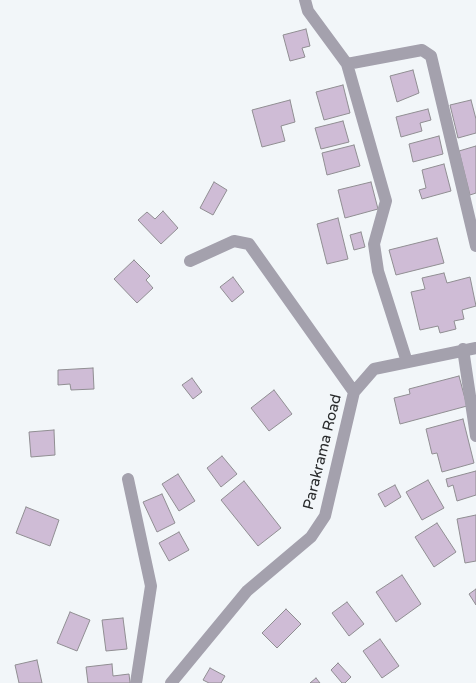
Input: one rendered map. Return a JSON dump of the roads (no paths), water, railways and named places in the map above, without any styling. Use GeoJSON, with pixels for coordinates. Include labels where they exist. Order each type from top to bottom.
{"type":"FeatureCollection","features":[{"type":"Feature","properties":{"kind":"street"},"geometry":{"type":"LineString","coordinates":[[304,0],[308,11],[347,64],[386,201],[374,244],[378,271],[407,362]]}},
{"type":"Feature","properties":{"kind":"street"},"geometry":{"type":"LineString","coordinates":[[347,64],[422,50],[430,56],[476,246]]}},
{"type":"Feature","properties":{"kind":"street"},"geometry":{"type":"LineString","coordinates":[[190,261],[234,241],[249,244],[354,392]]}},
{"type":"Feature","properties":{"kind":"street"},"geometry":{"type":"LineString","coordinates":[[470,349],[476,436]]}},
{"type":"Feature","properties":{"kind":"street","name":"Parakrama Road"},"geometry":{"type":"LineString","coordinates":[[171,683],[247,591],[311,537],[325,516],[354,392],[374,369],[470,349]]}},
{"type":"Feature","properties":{"kind":"street"},"geometry":{"type":"LineString","coordinates":[[128,480],[150,586],[136,683]]}}]}
